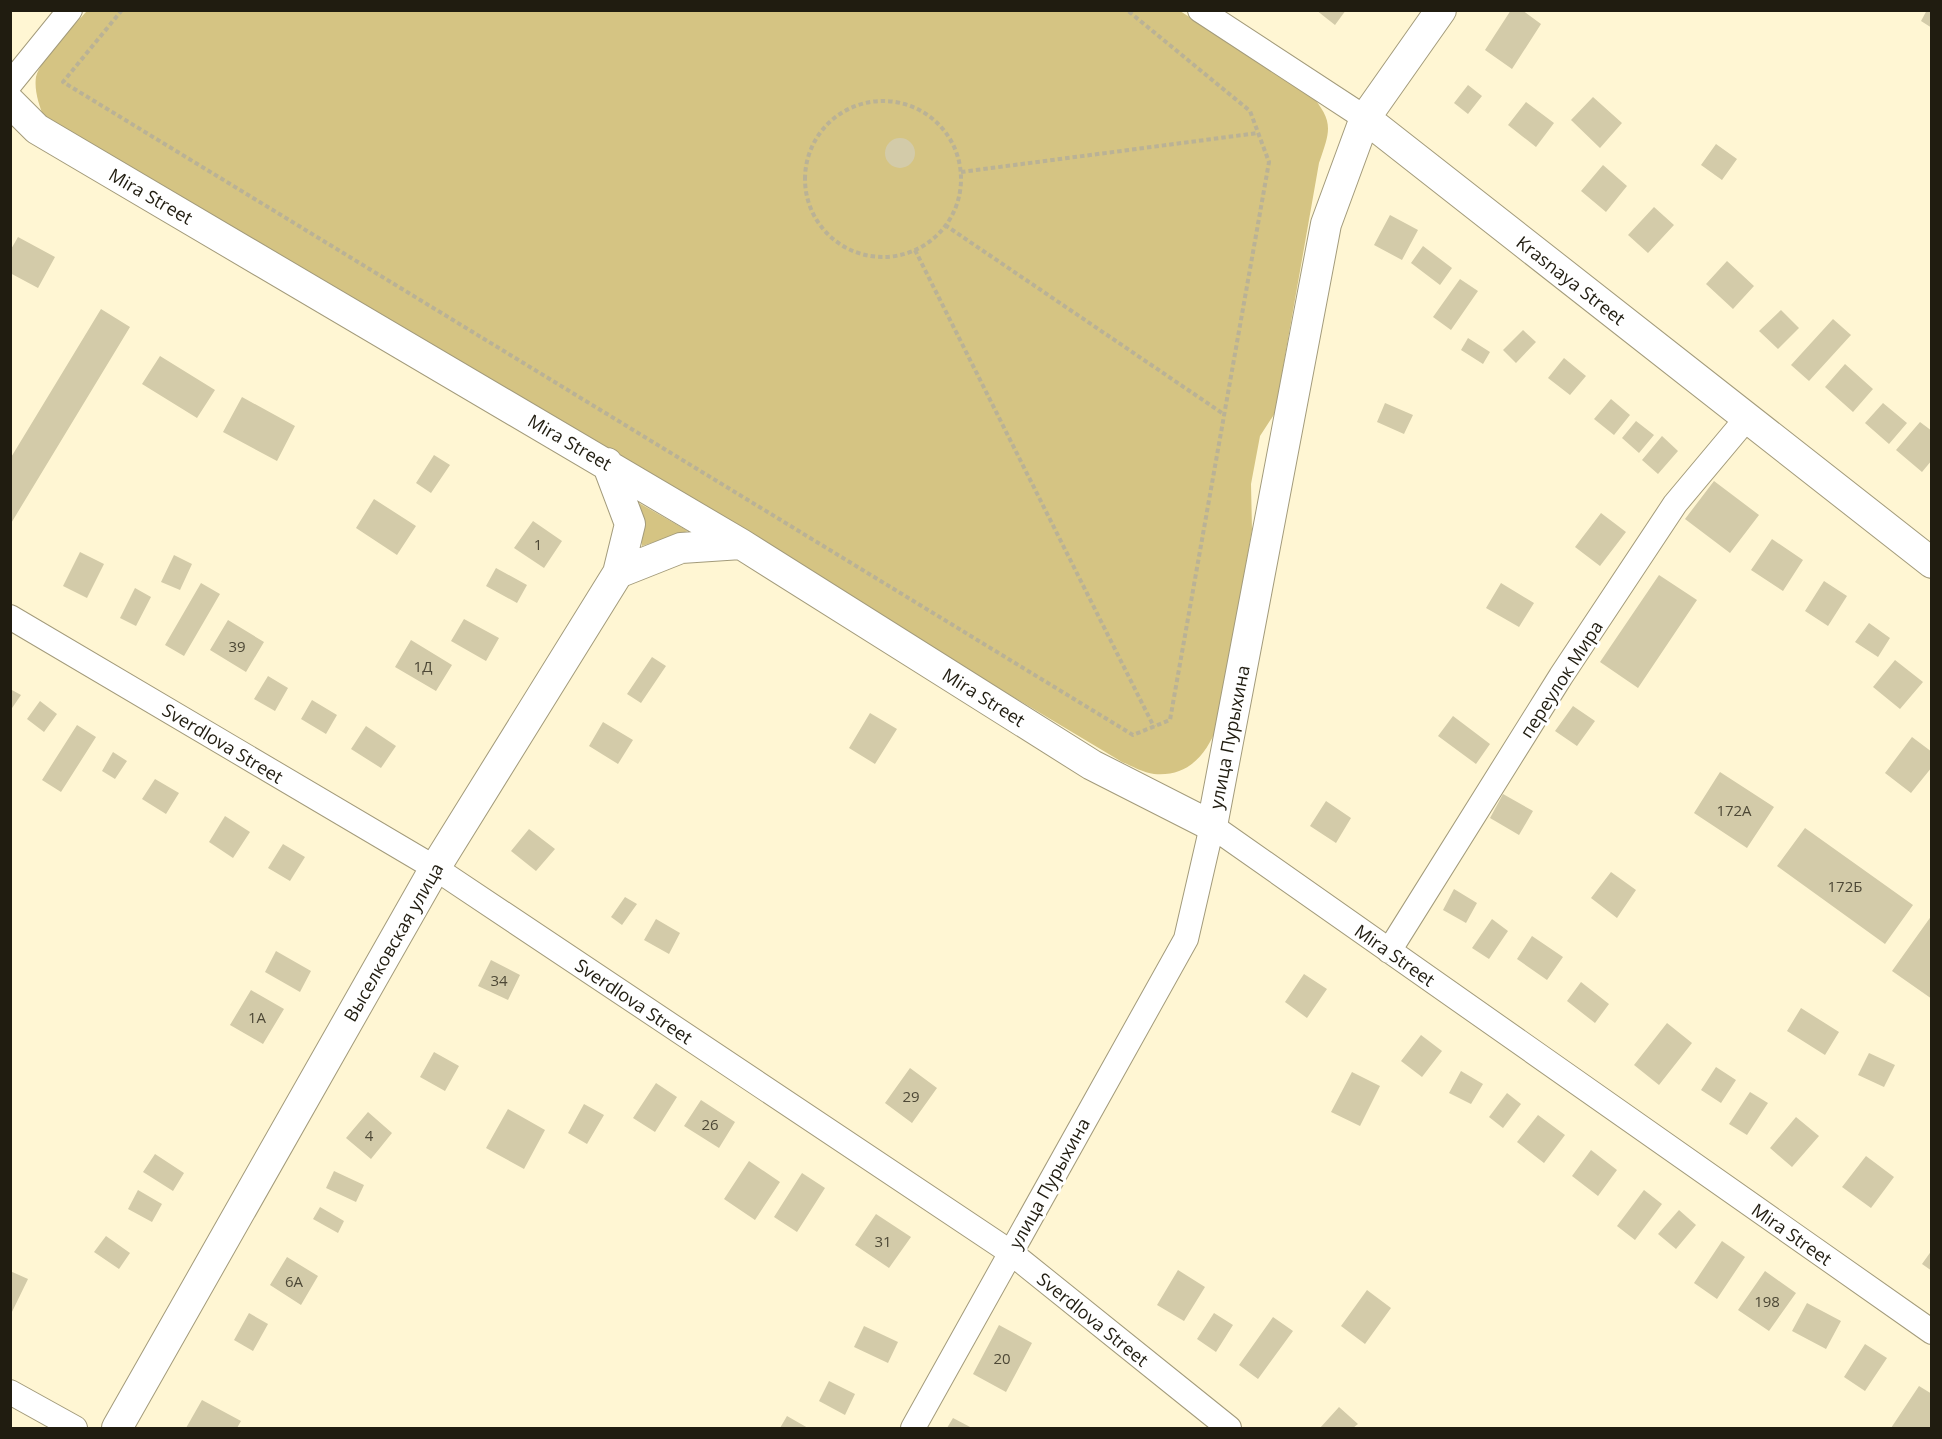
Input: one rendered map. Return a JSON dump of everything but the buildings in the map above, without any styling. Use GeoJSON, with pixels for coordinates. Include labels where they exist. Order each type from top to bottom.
{"type":"FeatureCollection","features":[{"type":"Feature","properties":{"kind":"street"},"geometry":{"type":"LineString","coordinates":[[10,84],[70,10]]}},
{"type":"Feature","properties":{"kind":"street","name":"Krasnaya Street"},"geometry":{"type":"LineString","coordinates":[[1200,10],[1365,118],[1932,563]]}},
{"type":"Feature","properties":{"kind":"street","name":"улица Пурыхина"},"geometry":{"type":"LineString","coordinates":[[913,1428],[1186,939],[1212,826],[1326,224],[1365,118],[1441,10]]}},
{"type":"Feature","properties":{"kind":"street","name":"Mira Street"},"geometry":{"type":"LineString","coordinates":[[10,102],[37,129],[607,463],[741,544],[1092,765],[1212,826],[1932,1332]]}},
{"type":"Feature","properties":{"kind":"street","name":"переулок Мира"},"geometry":{"type":"LineString","coordinates":[[1389,951],[1561,676],[1675,504],[1747,418]]}},
{"type":"Feature","properties":{"kind":"street","name":"Выселковская улица"},"geometry":{"type":"LineString","coordinates":[[117,1428],[435,868],[618,573],[630,524],[607,463]]}},
{"type":"Feature","properties":{"kind":"street"},"geometry":{"type":"LineString","coordinates":[[618,573],[681,548],[741,544]]}},
{"type":"Feature","properties":{"kind":"street","name":"Sverdlova Street"},"geometry":{"type":"LineString","coordinates":[[10,617],[435,868],[1010,1252],[1229,1428]]}},
{"type":"Feature","properties":{"kind":"street"},"geometry":{"type":"LineString","coordinates":[[10,1392],[75,1428]]}},
{"type":"Feature","properties":{"kind":"path"},"geometry":{"type":"LineString","coordinates":[[122,10],[63,82],[1133,735],[1170,720],[1269,162],[1250,111],[1127,10]]}},
{"type":"Feature","properties":{"kind":"path"},"geometry":{"type":"LineString","coordinates":[[875,101],[893,101],[910,105],[926,113],[950,139],[958,155],[961,172],[957,204],[945,225],[929,242],[915,250],[898,255],[862,254],[845,247],[831,237],[819,223],[810,207],[806,180],[810,154],[817,138],[828,124],[850,109],[875,101]]}},
{"type":"Feature","properties":{"kind":"path"},"geometry":{"type":"LineString","coordinates":[[961,172],[1258,133]]}},
{"type":"Feature","properties":{"kind":"path"},"geometry":{"type":"LineString","coordinates":[[945,225],[1224,415]]}},
{"type":"Feature","properties":{"kind":"path"},"geometry":{"type":"LineString","coordinates":[[915,250],[1154,727]]}},
{"type":"Feature","properties":{"kind":"shaded area"},"geometry":{"type":"Polygon","coordinates":[[[87,11],[1180,11],[1309,92],[1323,111],[1328,133],[1319,163],[1275,413],[1260,436],[1251,484],[1252,530],[1217,727],[1207,747],[1186,768],[1166,774],[1142,771],[1122,762],[44,117],[39,103],[36,77],[44,61],[87,11]]]}},
{"type":"Feature","properties":{"kind":"shaded area"},"geometry":{"type":"Polygon","coordinates":[[[639,503],[688,531],[642,546],[639,503]]]}}]}
